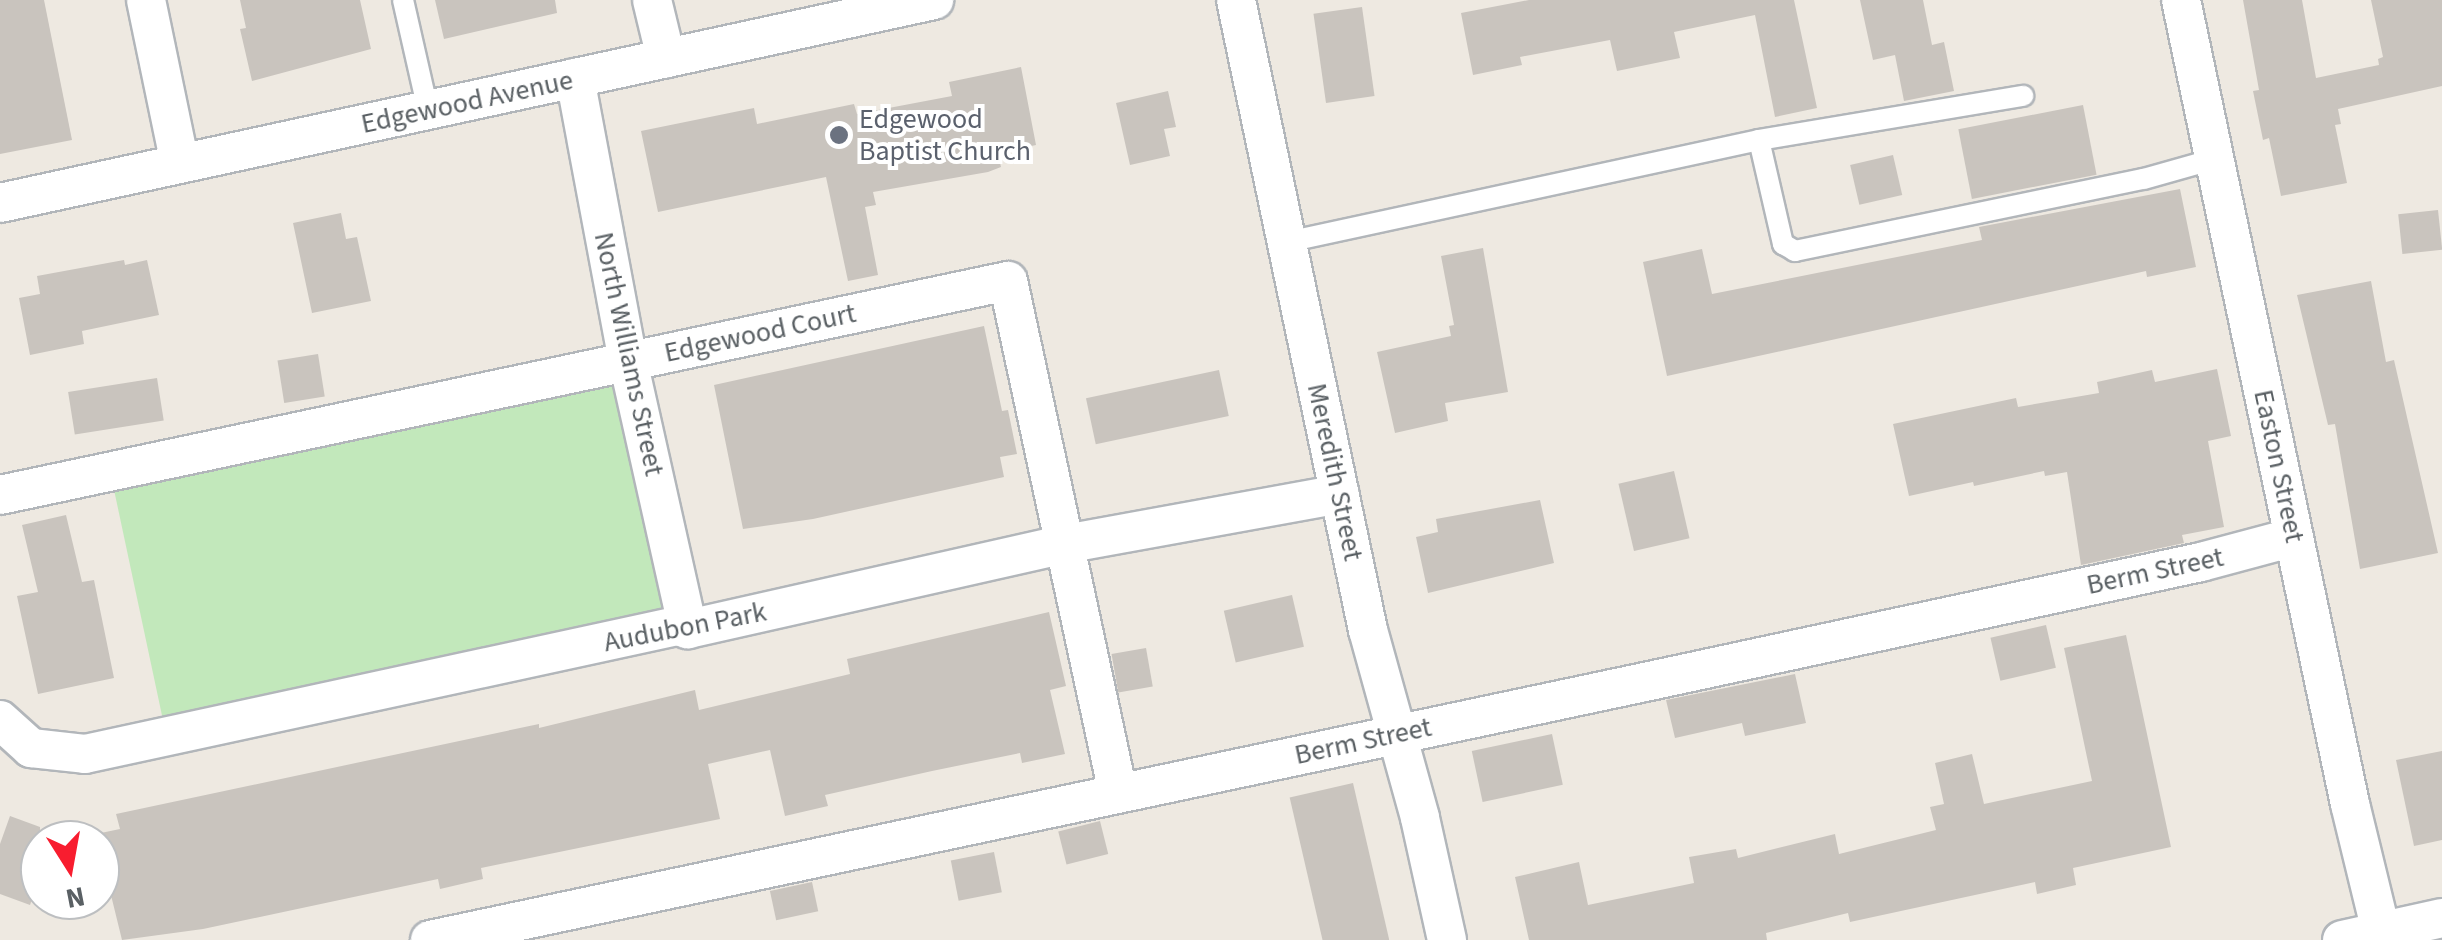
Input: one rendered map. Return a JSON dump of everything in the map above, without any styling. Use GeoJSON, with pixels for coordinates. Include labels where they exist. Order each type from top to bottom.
{"type":"FeatureCollection","features":[{"type":"Feature","properties":{"kind":"street"},"geometry":{"type":"LineString","coordinates":[[146,0],[180,164]]}},
{"type":"Feature","properties":{"kind":"street"},"geometry":{"type":"LineString","coordinates":[[652,0],[666,58]]}},
{"type":"Feature","properties":{"kind":"street","name":"Edgewood Avenue"},"geometry":{"type":"LineString","coordinates":[[0,204],[934,0]]}},
{"type":"Feature","properties":{"kind":"street","name":"Meredith Street"},"geometry":{"type":"LineString","coordinates":[[1236,0],[1368,630],[1447,940]]}},
{"type":"Feature","properties":{"kind":"street","name":"Easton Street"},"geometry":{"type":"LineString","coordinates":[[2180,0],[2381,932]]}},
{"type":"Feature","properties":{"kind":"street","name":"North Williams Street"},"geometry":{"type":"LineString","coordinates":[[574,78],[628,362],[688,629]]}},
{"type":"Feature","properties":{"kind":"street","name":"Edgewood Court"},"geometry":{"type":"LineString","coordinates":[[0,495],[1008,281],[1118,793]]}},
{"type":"Feature","properties":{"kind":"street","name":"Audubon Park"},"geometry":{"type":"LineString","coordinates":[[0,720],[31,748],[86,754],[677,626],[688,629],[1065,544],[1339,494]]}},
{"type":"Feature","properties":{"kind":"street","name":"Berm Street"},"geometry":{"type":"LineString","coordinates":[[430,940],[2202,562],[2294,537]]}},
{"type":"Feature","properties":{"kind":"street"},"geometry":{"type":"LineString","coordinates":[[2342,940],[2442,918]]}},
{"type":"Feature","properties":{"kind":"lane"},"geometry":{"type":"LineString","coordinates":[[403,0],[428,110]]}},
{"type":"Feature","properties":{"kind":"lane"},"geometry":{"type":"LineString","coordinates":[[1287,242],[1759,140],[2023,96]]}},
{"type":"Feature","properties":{"kind":"lane"},"geometry":{"type":"LineString","coordinates":[[1759,140],[1783,244],[1795,251],[2126,183],[2214,159]]}},
{"type":"Feature","properties":{"kind":"green space"},"geometry":{"type":"Polygon","coordinates":[[[622,369],[677,626],[166,735],[111,478],[622,369]]]}},
{"type":"Feature","properties":{"kind":"building"},"geometry":{"type":"Polygon","coordinates":[[[0,0],[44,0],[72,140],[0,154],[0,0]]]}},
{"type":"Feature","properties":{"kind":"building"},"geometry":{"type":"Polygon","coordinates":[[[240,0],[360,0],[371,49],[252,81],[240,29],[246,28],[240,0]]]}},
{"type":"Feature","properties":{"kind":"building"},"geometry":{"type":"Polygon","coordinates":[[[435,0],[555,0],[557,13],[444,39],[435,0]]]}},
{"type":"Feature","properties":{"kind":"building"},"geometry":{"type":"Polygon","coordinates":[[[1529,0],[1794,0],[1817,108],[1775,117],[1755,15],[1674,32],[1680,58],[1617,71],[1610,40],[1520,57],[1522,65],[1473,75],[1461,13],[1529,0]]]}},
{"type":"Feature","properties":{"kind":"building"},"geometry":{"type":"Polygon","coordinates":[[[1860,0],[1923,0],[1932,45],[1944,42],[1954,91],[1904,101],[1895,55],[1873,60],[1860,0]]]}},
{"type":"Feature","properties":{"kind":"building"},"geometry":{"type":"Polygon","coordinates":[[[2243,0],[2302,0],[2316,78],[2379,65],[2378,59],[2383,57],[2371,0],[2442,0],[2442,86],[2338,109],[2341,124],[2335,125],[2347,183],[2281,196],[2269,138],[2263,140],[2253,91],[2259,90],[2243,0]]]}},
{"type":"Feature","properties":{"kind":"building"},"geometry":{"type":"Polygon","coordinates":[[[1362,7],[1375,96],[1326,103],[1313,14],[1362,7]]]}},
{"type":"Feature","properties":{"kind":"building"},"geometry":{"type":"Polygon","coordinates":[[[1021,67],[1036,145],[998,153],[1001,167],[988,172],[873,192],[876,205],[865,207],[878,275],[848,281],[826,177],[658,212],[641,131],[754,108],[757,124],[854,104],[857,114],[952,96],[949,82],[1021,67]]]}},
{"type":"Feature","properties":{"kind":"building"},"geometry":{"type":"Polygon","coordinates":[[[1168,91],[1176,127],[1164,129],[1170,156],[1130,165],[1116,103],[1168,91]]]}},
{"type":"Feature","properties":{"kind":"building"},"geometry":{"type":"Polygon","coordinates":[[[2083,105],[2097,175],[1972,199],[1958,129],[2083,105]]]}},
{"type":"Feature","properties":{"kind":"building"},"geometry":{"type":"Polygon","coordinates":[[[1893,155],[1902,195],[1859,205],[1850,165],[1893,155]]]}},
{"type":"Feature","properties":{"kind":"building"},"geometry":{"type":"Polygon","coordinates":[[[2180,189],[2196,267],[2147,277],[2146,271],[1667,376],[1643,262],[1702,249],[1712,294],[1982,240],[1979,227],[2180,189]]]}},
{"type":"Feature","properties":{"kind":"building"},"geometry":{"type":"Polygon","coordinates":[[[2438,210],[2442,250],[2402,254],[2398,214],[2438,210]]]}},
{"type":"Feature","properties":{"kind":"building"},"geometry":{"type":"Polygon","coordinates":[[[341,213],[346,239],[357,237],[371,301],[312,313],[293,223],[341,213]]]}},
{"type":"Feature","properties":{"kind":"building"},"geometry":{"type":"Polygon","coordinates":[[[1483,248],[1508,392],[1445,403],[1448,421],[1395,433],[1377,352],[1451,336],[1449,326],[1454,325],[1441,256],[1483,248]]]}},
{"type":"Feature","properties":{"kind":"building"},"geometry":{"type":"Polygon","coordinates":[[[124,260],[125,265],[147,260],[159,315],[82,331],[84,344],[30,355],[19,298],[40,294],[37,276],[124,260]]]}},
{"type":"Feature","properties":{"kind":"building"},"geometry":{"type":"Polygon","coordinates":[[[2371,281],[2386,362],[2394,360],[2438,553],[2360,569],[2335,424],[2328,425],[2297,295],[2371,281]]]}},
{"type":"Feature","properties":{"kind":"building"},"geometry":{"type":"Polygon","coordinates":[[[984,326],[1002,411],[1008,410],[1017,454],[1000,457],[1004,477],[813,519],[743,529],[714,385],[984,326]]]}},
{"type":"Feature","properties":{"kind":"building"},"geometry":{"type":"Polygon","coordinates":[[[318,354],[325,396],[284,403],[278,360],[318,354]]]}},
{"type":"Feature","properties":{"kind":"building"},"geometry":{"type":"Polygon","coordinates":[[[2217,369],[2231,436],[2208,441],[2224,527],[2182,535],[2184,543],[2081,565],[2067,472],[2045,476],[2044,471],[1909,496],[1893,424],[2016,398],[2018,407],[2099,393],[2097,382],[2152,370],[2155,382],[2217,369]]]}},
{"type":"Feature","properties":{"kind":"building"},"geometry":{"type":"Polygon","coordinates":[[[1219,370],[1229,416],[1096,444],[1086,398],[1219,370]]]}},
{"type":"Feature","properties":{"kind":"building"},"geometry":{"type":"Polygon","coordinates":[[[157,378],[164,420],[75,435],[68,392],[157,378]]]}},
{"type":"Feature","properties":{"kind":"building"},"geometry":{"type":"Polygon","coordinates":[[[1674,471],[1690,538],[1634,551],[1618,484],[1674,471]]]}},
{"type":"Feature","properties":{"kind":"building"},"geometry":{"type":"Polygon","coordinates":[[[1540,500],[1554,563],[1428,593],[1416,537],[1438,532],[1436,519],[1540,500]]]}},
{"type":"Feature","properties":{"kind":"building"},"geometry":{"type":"Polygon","coordinates":[[[66,515],[82,582],[94,580],[114,678],[38,694],[17,596],[38,592],[22,525],[66,515]]]}},
{"type":"Feature","properties":{"kind":"building"},"geometry":{"type":"Polygon","coordinates":[[[1292,595],[1304,647],[1236,662],[1224,611],[1292,595]]]}},
{"type":"Feature","properties":{"kind":"building"},"geometry":{"type":"Polygon","coordinates":[[[1049,612],[1066,686],[1050,690],[1065,754],[1022,763],[1020,753],[932,771],[825,795],[828,806],[785,816],[770,750],[708,764],[720,819],[481,868],[483,879],[440,889],[438,879],[203,929],[122,940],[117,920],[120,820],[116,814],[539,724],[539,728],[695,690],[699,710],[850,674],[847,659],[1049,612]]]}},
{"type":"Feature","properties":{"kind":"building"},"geometry":{"type":"Polygon","coordinates":[[[2046,625],[2056,668],[2000,681],[1990,638],[2046,625]]]}},
{"type":"Feature","properties":{"kind":"building"},"geometry":{"type":"Polygon","coordinates":[[[2126,635],[2171,847],[2073,868],[2076,885],[2037,894],[2035,882],[1850,922],[1848,913],[1766,933],[1767,940],[1529,940],[1515,877],[1579,862],[1588,905],[1694,883],[1689,857],[1736,849],[1738,858],[1835,834],[1839,854],[1936,830],[1930,807],[1944,804],[1935,763],[1972,754],[1984,804],[2092,781],[2064,648],[2126,635]]]}},
{"type":"Feature","properties":{"kind":"building"},"geometry":{"type":"Polygon","coordinates":[[[1146,648],[1153,686],[1118,692],[1112,654],[1146,648]]]}},
{"type":"Feature","properties":{"kind":"building"},"geometry":{"type":"Polygon","coordinates":[[[1795,674],[1806,723],[1745,736],[1742,723],[1675,738],[1666,700],[1795,674]]]}},
{"type":"Feature","properties":{"kind":"building"},"geometry":{"type":"Polygon","coordinates":[[[1552,734],[1563,785],[1483,802],[1472,751],[1552,734]]]}},
{"type":"Feature","properties":{"kind":"building"},"geometry":{"type":"Polygon","coordinates":[[[2442,751],[2442,840],[2414,846],[2396,760],[2442,751]]]}},
{"type":"Feature","properties":{"kind":"building"},"geometry":{"type":"Polygon","coordinates":[[[1353,783],[1389,940],[1323,940],[1290,798],[1353,783]]]}},
{"type":"Feature","properties":{"kind":"building"},"geometry":{"type":"Polygon","coordinates":[[[10,816],[21,820],[20,901],[0,894],[0,844],[10,816]]]}},
{"type":"Feature","properties":{"kind":"building"},"geometry":{"type":"Polygon","coordinates":[[[1100,821],[1108,854],[1067,864],[1058,831],[1100,821]]]}},
{"type":"Feature","properties":{"kind":"building"},"geometry":{"type":"Polygon","coordinates":[[[994,852],[1002,892],[959,901],[951,860],[994,852]]]}},
{"type":"Feature","properties":{"kind":"building"},"geometry":{"type":"Polygon","coordinates":[[[812,882],[818,911],[776,920],[770,891],[812,882]]]}},
{"type":"Feature","properties":{"kind":"place","name":"Edgewood Baptist Church"},"geometry":{"type":"Point","coordinates":[839,135]}}]}
